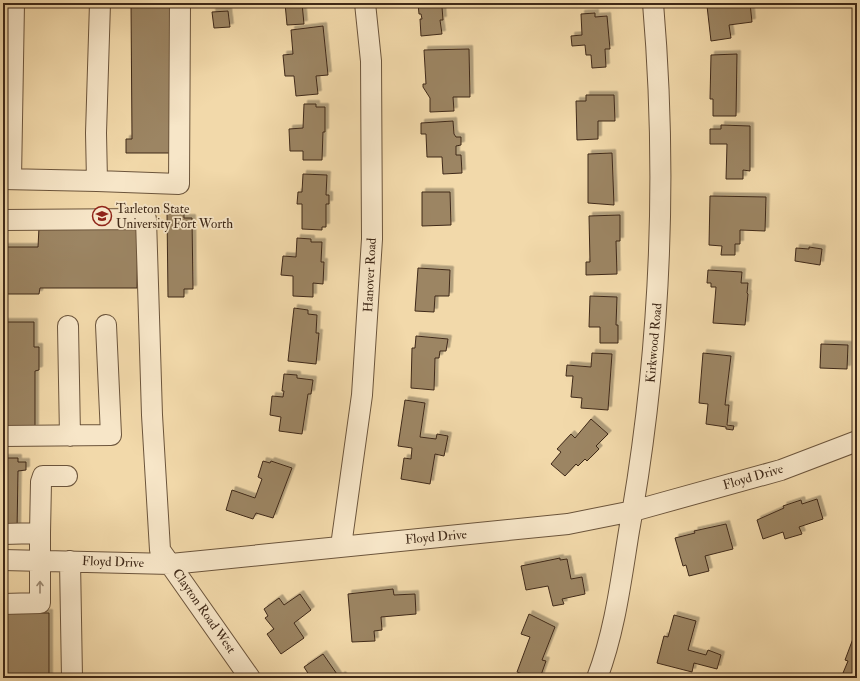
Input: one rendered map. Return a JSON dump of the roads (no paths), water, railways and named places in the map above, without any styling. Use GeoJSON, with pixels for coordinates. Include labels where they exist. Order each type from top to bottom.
{"type":"FeatureCollection","features":[{"type":"Feature","properties":{"kind":"street"},"geometry":{"type":"LineString","coordinates":[[14,3],[7,180],[179,184],[180,3]]}},
{"type":"Feature","properties":{"kind":"street"},"geometry":{"type":"LineString","coordinates":[[97,181],[96,133],[100,3]]}},
{"type":"Feature","properties":{"kind":"street","name":"Hanover Road"},"geometry":{"type":"LineString","coordinates":[[340,546],[362,395],[372,239],[371,61],[365,3]]}},
{"type":"Feature","properties":{"kind":"street","name":"Kirkwood Road"},"geometry":{"type":"LineString","coordinates":[[597,678],[616,609],[633,511],[647,419],[658,288],[661,199],[657,50],[653,3]]}},
{"type":"Feature","properties":{"kind":"street","name":"Clayton Road West"},"geometry":{"type":"LineString","coordinates":[[3,220],[146,219],[152,415],[160,550],[250,678]]}},
{"type":"Feature","properties":{"kind":"street"},"geometry":{"type":"LineString","coordinates":[[3,436],[111,436],[106,325]]}},
{"type":"Feature","properties":{"kind":"street"},"geometry":{"type":"LineString","coordinates":[[68,326],[70,436]]}},
{"type":"Feature","properties":{"kind":"street","name":"Floyd Drive"},"geometry":{"type":"LineString","coordinates":[[3,560],[171,564],[568,524],[633,511],[781,470],[857,441]]}},
{"type":"Feature","properties":{"kind":"street"},"geometry":{"type":"LineString","coordinates":[[3,604],[40,603],[41,482],[43,476],[66,476]]}},
{"type":"Feature","properties":{"kind":"street"},"geometry":{"type":"LineString","coordinates":[[3,534],[40,533]]}},
{"type":"Feature","properties":{"kind":"street"},"geometry":{"type":"LineString","coordinates":[[70,561],[72,678]]}},
{"type":"Feature","properties":{"kind":"place","name":"Tarleton State University Fort Worth"},"geometry":{"type":"Point","coordinates":[102,216]}}]}
